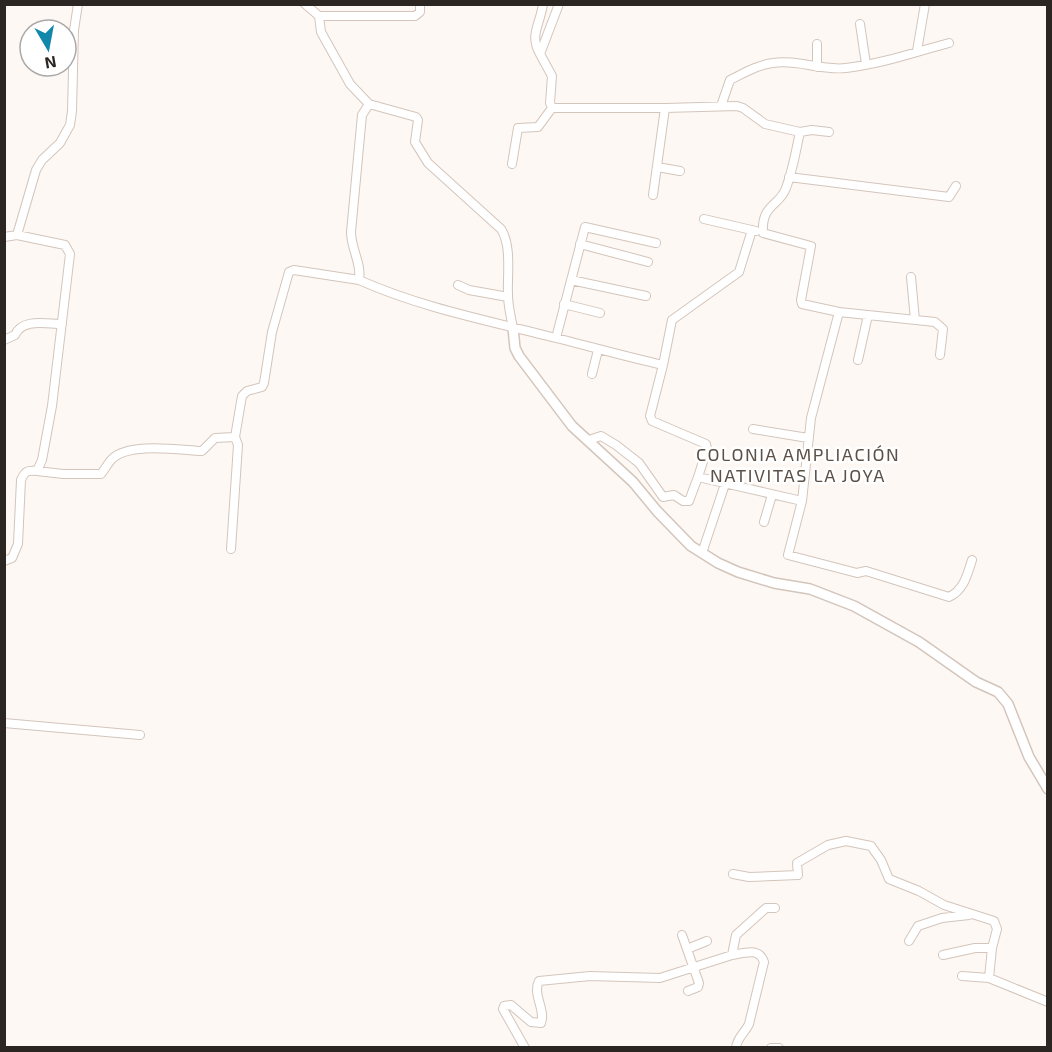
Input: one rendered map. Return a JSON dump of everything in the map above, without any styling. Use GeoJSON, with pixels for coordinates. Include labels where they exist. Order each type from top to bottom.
{"type":"FeatureCollection","features":[{"type":"Feature","properties":{"kind":"street"},"geometry":{"type":"LineString","coordinates":[[18,235],[36,170],[42,160],[60,143],[70,125],[74,30],[78,4]]}},
{"type":"Feature","properties":{"kind":"street"},"geometry":{"type":"LineString","coordinates":[[305,4],[319,15],[415,16],[420,12],[420,4]]}},
{"type":"Feature","properties":{"kind":"street"},"geometry":{"type":"LineString","coordinates":[[543,4],[534,44],[552,76],[550,103],[552,108]]}},
{"type":"Feature","properties":{"kind":"street"},"geometry":{"type":"LineString","coordinates":[[540,54],[559,4]]}},
{"type":"Feature","properties":{"kind":"street"},"geometry":{"type":"LineString","coordinates":[[917,51],[925,4]]}},
{"type":"Feature","properties":{"kind":"street"},"geometry":{"type":"LineString","coordinates":[[319,15],[321,32],[350,84],[369,104],[416,117],[418,120],[415,142],[428,163],[501,229],[506,244],[508,297],[515,348],[572,426],[633,482],[683,538],[702,554],[738,572],[774,583],[810,590],[854,606],[919,642],[976,682],[998,692],[1008,704],[1029,757],[1047,789]]}},
{"type":"Feature","properties":{"kind":"street"},"geometry":{"type":"LineString","coordinates":[[860,24],[866,64]]}},
{"type":"Feature","properties":{"kind":"street"},"geometry":{"type":"LineString","coordinates":[[721,106],[730,80],[760,65],[785,62],[817,68],[845,68],[904,57],[917,51],[949,43]]}},
{"type":"Feature","properties":{"kind":"street"},"geometry":{"type":"LineString","coordinates":[[817,44],[817,68]]}},
{"type":"Feature","properties":{"kind":"street"},"geometry":{"type":"LineString","coordinates":[[359,280],[361,271],[351,243],[351,232],[362,115],[369,104]]}},
{"type":"Feature","properties":{"kind":"street"},"geometry":{"type":"LineString","coordinates":[[552,108],[721,106],[743,108],[765,124],[800,132],[812,130],[829,132]]}},
{"type":"Feature","properties":{"kind":"street"},"geometry":{"type":"LineString","coordinates":[[512,164],[518,128],[538,127],[552,108]]}},
{"type":"Feature","properties":{"kind":"street"},"geometry":{"type":"LineString","coordinates":[[653,195],[665,108]]}},
{"type":"Feature","properties":{"kind":"street"},"geometry":{"type":"LineString","coordinates":[[763,233],[764,219],[775,201],[783,194],[800,132]]}},
{"type":"Feature","properties":{"kind":"street"},"geometry":{"type":"LineString","coordinates":[[657,167],[680,171]]}},
{"type":"Feature","properties":{"kind":"street"},"geometry":{"type":"LineString","coordinates":[[789,177],[949,197],[956,186]]}},
{"type":"Feature","properties":{"kind":"street"},"geometry":{"type":"LineString","coordinates":[[704,219],[811,246],[802,304],[839,312],[935,322],[943,329],[940,355]]}},
{"type":"Feature","properties":{"kind":"street"},"geometry":{"type":"LineString","coordinates":[[556,338],[585,227],[656,243]]}},
{"type":"Feature","properties":{"kind":"street"},"geometry":{"type":"LineString","coordinates":[[589,440],[601,436],[628,453],[639,463],[663,497],[674,495],[683,501],[689,501],[706,444],[652,421],[650,416],[672,320],[740,272],[752,230]]}},
{"type":"Feature","properties":{"kind":"street"},"geometry":{"type":"LineString","coordinates":[[4,237],[18,235],[64,245],[70,254],[52,406],[42,460],[37,471]]}},
{"type":"Feature","properties":{"kind":"street"},"geometry":{"type":"LineString","coordinates":[[580,244],[648,262]]}},
{"type":"Feature","properties":{"kind":"street"},"geometry":{"type":"LineString","coordinates":[[231,549],[238,445],[235,437],[242,396],[247,391],[262,387],[264,383],[272,332],[289,272],[294,270],[359,280],[392,295],[663,365]]}},
{"type":"Feature","properties":{"kind":"street"},"geometry":{"type":"LineString","coordinates":[[911,277],[915,320]]}},
{"type":"Feature","properties":{"kind":"street"},"geometry":{"type":"LineString","coordinates":[[571,280],[646,296]]}},
{"type":"Feature","properties":{"kind":"street"},"geometry":{"type":"LineString","coordinates":[[458,285],[469,290],[508,297]]}},
{"type":"Feature","properties":{"kind":"street"},"geometry":{"type":"LineString","coordinates":[[564,303],[600,313]]}},
{"type":"Feature","properties":{"kind":"street"},"geometry":{"type":"LineString","coordinates":[[839,312],[823,368],[808,438],[802,501],[787,551],[790,556],[857,573],[866,571],[949,597],[956,594],[962,586],[972,560]]}},
{"type":"Feature","properties":{"kind":"street"},"geometry":{"type":"LineString","coordinates":[[858,360],[868,315]]}},
{"type":"Feature","properties":{"kind":"street"},"geometry":{"type":"LineString","coordinates":[[4,340],[15,335],[23,324],[62,324]]}},
{"type":"Feature","properties":{"kind":"street"},"geometry":{"type":"LineString","coordinates":[[591,374],[598,350]]}},
{"type":"Feature","properties":{"kind":"street"},"geometry":{"type":"LineString","coordinates":[[753,429],[808,438]]}},
{"type":"Feature","properties":{"kind":"street"},"geometry":{"type":"LineString","coordinates":[[4,561],[12,558],[18,544],[21,480],[24,472],[28,470],[63,474],[101,474],[112,459],[124,451],[139,449],[202,451],[215,438],[235,437]]}},
{"type":"Feature","properties":{"kind":"street"},"geometry":{"type":"LineString","coordinates":[[698,477],[802,501]]}},
{"type":"Feature","properties":{"kind":"street"},"geometry":{"type":"LineString","coordinates":[[702,554],[725,484]]}},
{"type":"Feature","properties":{"kind":"street"},"geometry":{"type":"LineString","coordinates":[[764,522],[772,495]]}},
{"type":"Feature","properties":{"kind":"street"},"geometry":{"type":"LineString","coordinates":[[4,723],[140,735]]}},
{"type":"Feature","properties":{"kind":"street"},"geometry":{"type":"LineString","coordinates":[[733,874],[749,877],[798,875],[797,862],[828,845],[846,841],[871,846],[881,860],[889,879],[944,905],[994,921],[997,924],[989,978]]}},
{"type":"Feature","properties":{"kind":"street"},"geometry":{"type":"LineString","coordinates":[[732,955],[736,935],[766,908],[775,908]]}},
{"type":"Feature","properties":{"kind":"street"},"geometry":{"type":"LineString","coordinates":[[909,941],[918,926],[942,918],[970,914]]}},
{"type":"Feature","properties":{"kind":"street"},"geometry":{"type":"LineString","coordinates":[[682,935],[699,986],[688,991]]}},
{"type":"Feature","properties":{"kind":"street"},"geometry":{"type":"LineString","coordinates":[[687,949],[707,941]]}},
{"type":"Feature","properties":{"kind":"street"},"geometry":{"type":"LineString","coordinates":[[943,955],[975,948],[992,948]]}},
{"type":"Feature","properties":{"kind":"street"},"geometry":{"type":"LineString","coordinates":[[525,1047],[503,1010],[504,1006],[511,1005],[531,1022],[541,1023],[543,1018],[537,989],[539,981],[590,976],[657,978],[732,955],[754,951],[762,956],[764,962],[749,1024],[738,1038],[736,1047]]}},
{"type":"Feature","properties":{"kind":"street"},"geometry":{"type":"LineString","coordinates":[[962,976],[989,978],[1047,1002]]}},
{"type":"Feature","properties":{"kind":"street"},"geometry":{"type":"LineString","coordinates":[[771,1047],[779,1047]]}},
{"type":"Feature","properties":{"kind":"district","name":"COLONIA AMPLIACIÓN NATIVITAS LA JOYA"},"geometry":{"type":"Point","coordinates":[798,465]}}]}
